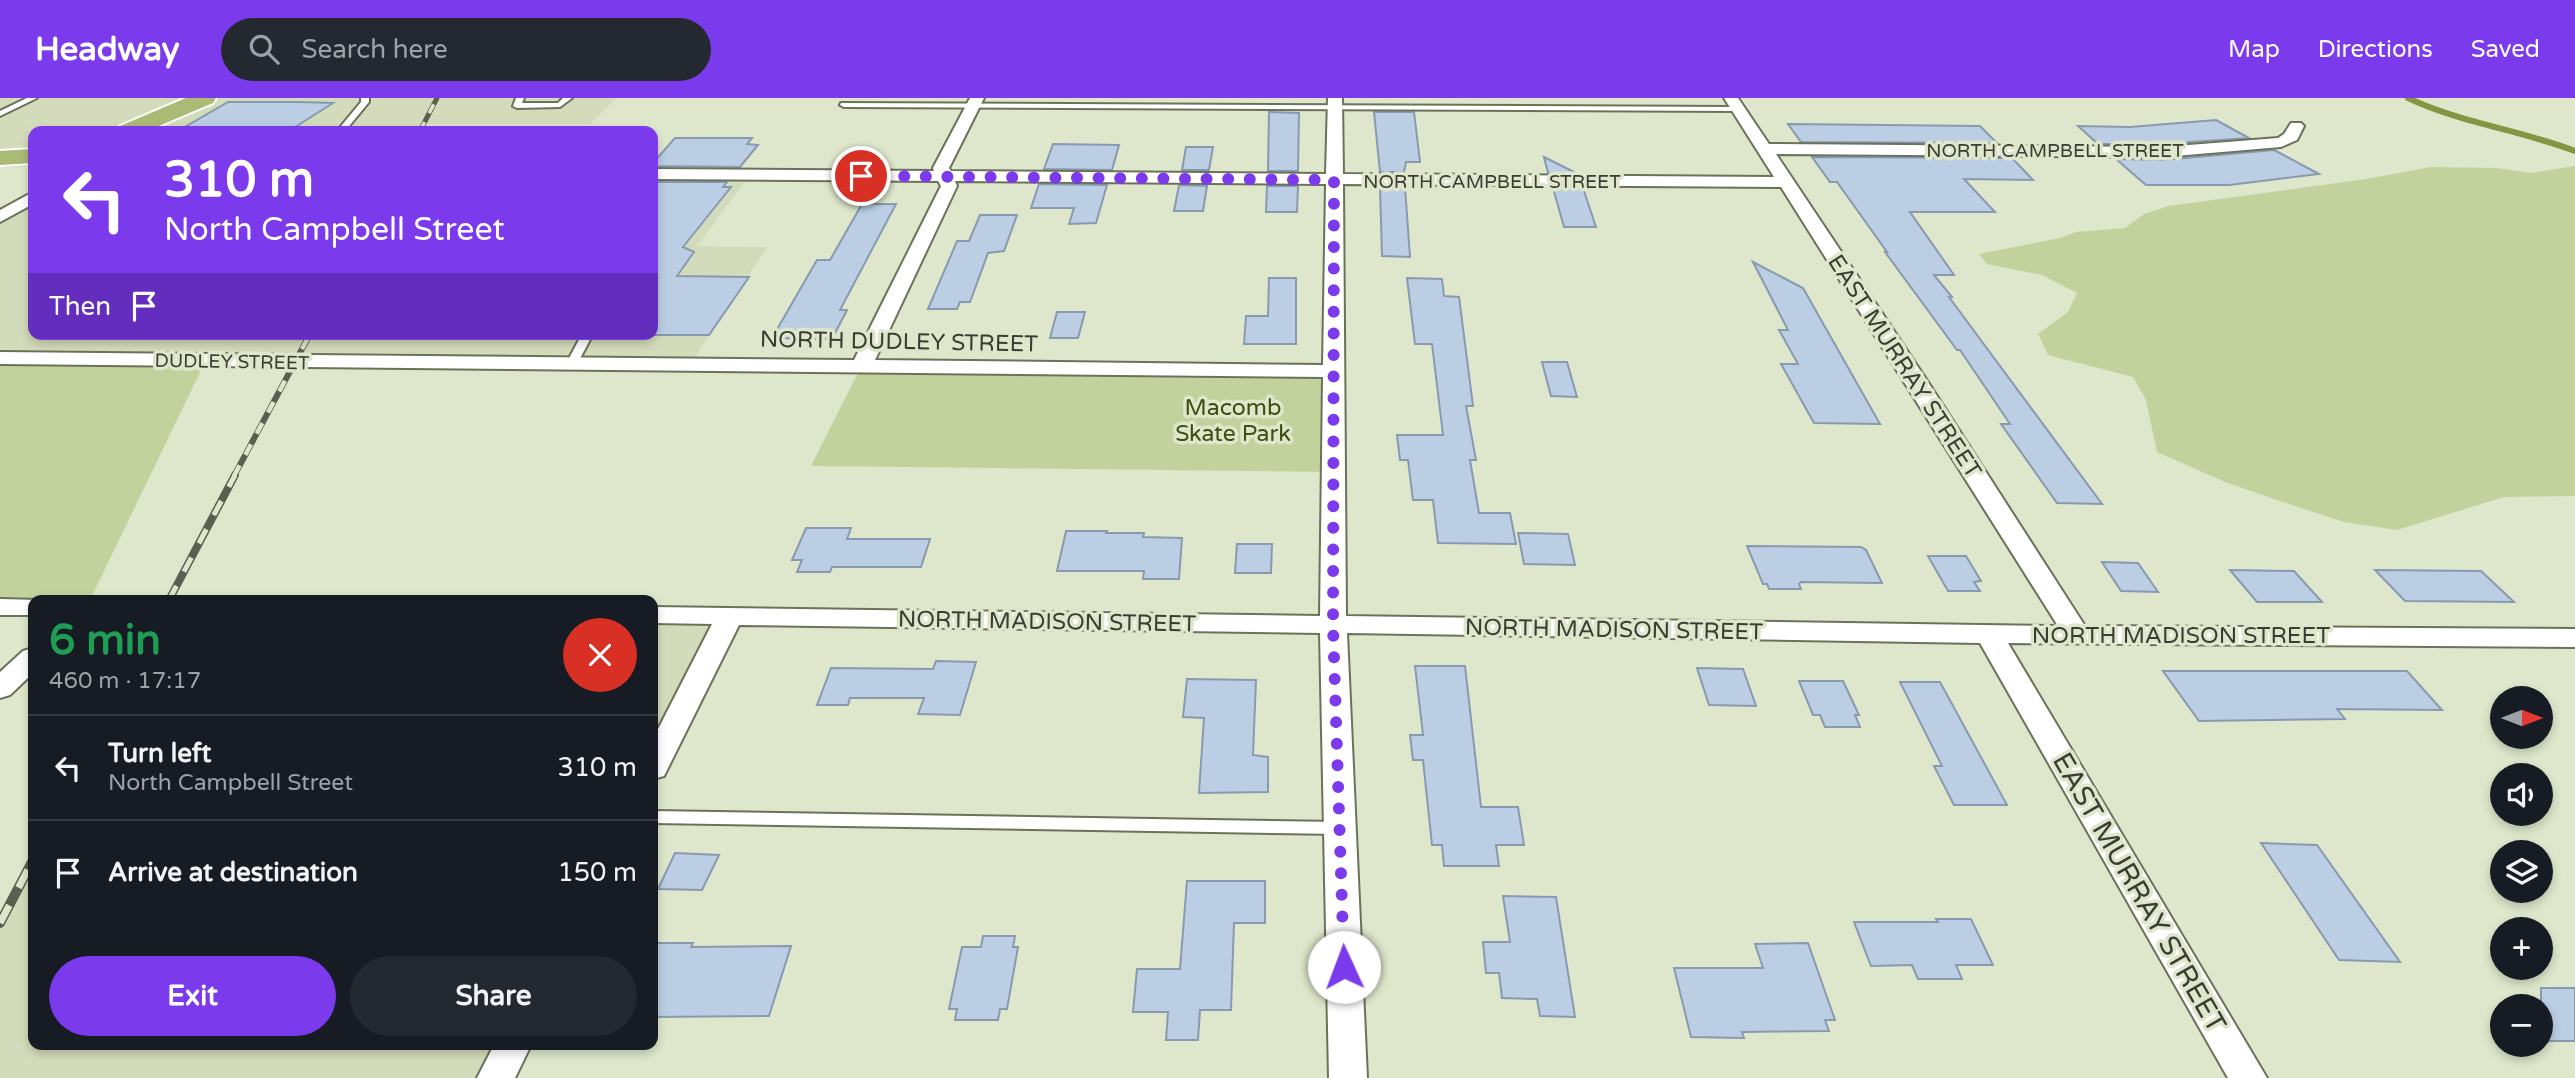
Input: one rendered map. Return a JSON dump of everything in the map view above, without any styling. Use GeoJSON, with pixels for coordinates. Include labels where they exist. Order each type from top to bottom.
{"type":"FeatureCollection","features":[{"type":"Feature","properties":{"kind":"highway"},"geometry":{"type":"LineString","coordinates":[[140,126],[205,98]]}},
{"type":"Feature","properties":{"kind":"highway"},"geometry":{"type":"LineString","coordinates":[[157,126],[205,98]]}},
{"type":"Feature","properties":{"kind":"highway"},"geometry":{"type":"LineString","coordinates":[[0,158],[28,156]]}},
{"type":"Feature","properties":{"kind":"highway"},"geometry":{"type":"LineString","coordinates":[[0,167],[28,167]]}},
{"type":"Feature","properties":{"kind":"street"},"geometry":{"type":"LineString","coordinates":[[861,367],[949,186],[942,168],[975,102]]}},
{"type":"Feature","properties":{"kind":"street"},"geometry":{"type":"LineString","coordinates":[[1334,103],[1333,626],[1348,1078]]}},
{"type":"Feature","properties":{"kind":"street","name":"EAST MURRAY STREET"},"geometry":{"type":"LineString","coordinates":[[1734,103],[1917,382],[2077,635]]}},
{"type":"Feature","properties":{"kind":"street","name":"NORTH CAMPBELL STREET"},"geometry":{"type":"LineString","coordinates":[[1763,149],[2163,152],[2281,142],[2291,138],[2296,126]]}},
{"type":"Feature","properties":{"kind":"street","name":"NORTH CAMPBELL STREET"},"geometry":{"type":"LineString","coordinates":[[658,174],[1786,183]]}},
{"type":"Feature","properties":{"kind":"street"},"geometry":{"type":"LineString","coordinates":[[0,217],[28,200]]}},
{"type":"Feature","properties":{"kind":"street","name":"DUDLEY STREET"},"geometry":{"type":"LineString","coordinates":[[0,358],[464,363]]}},
{"type":"Feature","properties":{"kind":"street","name":"NORTH DUDLEY STREET"},"geometry":{"type":"LineString","coordinates":[[464,363],[1334,371]]}},
{"type":"Feature","properties":{"kind":"street"},"geometry":{"type":"LineString","coordinates":[[0,607],[28,607]]}},
{"type":"Feature","properties":{"kind":"street","name":"NORTH MADISON STREET"},"geometry":{"type":"LineString","coordinates":[[658,615],[1989,634],[2575,638]]}},
{"type":"Feature","properties":{"kind":"street"},"geometry":{"type":"LineString","coordinates":[[658,758],[730,616]]}},
{"type":"Feature","properties":{"kind":"street","name":"EAST MURRAY STREET"},"geometry":{"type":"LineString","coordinates":[[1989,634],[2248,1078]]}},
{"type":"Feature","properties":{"kind":"street"},"geometry":{"type":"LineString","coordinates":[[0,688],[28,662]]}},
{"type":"Feature","properties":{"kind":"street"},"geometry":{"type":"LineString","coordinates":[[496,1078],[510,1050]]}},
{"type":"Feature","properties":{"kind":"lane"},"geometry":{"type":"LineString","coordinates":[[0,114],[33,98]]}},
{"type":"Feature","properties":{"kind":"lane"},"geometry":{"type":"LineString","coordinates":[[345,126],[365,102],[365,98]]}},
{"type":"Feature","properties":{"kind":"lane"},"geometry":{"type":"LineString","coordinates":[[520,98],[517,106],[560,106],[568,98]]}},
{"type":"Feature","properties":{"kind":"lane"},"geometry":{"type":"LineString","coordinates":[[844,105],[975,102],[1734,103]]}},
{"type":"Feature","properties":{"kind":"lane"},"geometry":{"type":"LineString","coordinates":[[572,364],[585,340]]}},
{"type":"Feature","properties":{"kind":"lane"},"geometry":{"type":"LineString","coordinates":[[658,817],[1340,828]]}},
{"type":"Feature","properties":{"kind":"shaded area"},"geometry":{"type":"Polygon","coordinates":[[[0,98],[434,98],[420,126],[28,126],[28,167],[0,167],[0,98]]]}},
{"type":"Feature","properties":{"kind":"shaded area"},"geometry":{"type":"Polygon","coordinates":[[[437,98],[617,98],[590,124],[424,124],[437,98]]]}},
{"type":"Feature","properties":{"kind":"shaded area"},"geometry":{"type":"Polygon","coordinates":[[[658,174],[750,175],[697,246],[767,247],[690,365],[0,358],[0,217],[28,200],[28,340],[658,340],[658,174]]]}},
{"type":"Feature","properties":{"kind":"shaded area"},"geometry":{"type":"Polygon","coordinates":[[[658,615],[730,616],[658,758],[658,615]]]}},
{"type":"Feature","properties":{"kind":"shaded area"},"geometry":{"type":"Polygon","coordinates":[[[28,870],[28,1050],[510,1050],[496,1078],[0,1078],[0,923],[28,870]]]}},
{"type":"Feature","properties":{"kind":"green space"},"geometry":{"type":"Polygon","coordinates":[[[2575,166],[2575,496],[2504,497],[2397,530],[2344,522],[2225,482],[2157,452],[2146,400],[2133,377],[2048,355],[2038,334],[2068,312],[2077,293],[2042,275],[1987,264],[1979,254],[2060,238],[2076,232],[2125,228],[2144,214],[2168,206],[2366,179],[2431,167],[2497,168],[2530,173],[2575,166]]]}},
{"type":"Feature","properties":{"kind":"green space"},"geometry":{"type":"Polygon","coordinates":[[[0,358],[206,360],[92,595],[28,595],[28,607],[0,607],[0,358]]]}},
{"type":"Feature","properties":{"kind":"green space","name":"Macomb Skate Park"},"geometry":{"type":"Polygon","coordinates":[[[861,367],[1334,371],[1334,472],[811,466],[861,367]]]}},
{"type":"Feature","properties":{"kind":"building"},"geometry":{"type":"Polygon","coordinates":[[[228,102],[333,103],[297,126],[187,126],[228,102]]]}},
{"type":"Feature","properties":{"kind":"building"},"geometry":{"type":"Polygon","coordinates":[[[1269,112],[1299,113],[1298,171],[1268,171],[1269,112]]]}},
{"type":"Feature","properties":{"kind":"building"},"geometry":{"type":"Polygon","coordinates":[[[1374,112],[1414,112],[1420,162],[1406,162],[1404,172],[1380,172],[1374,112]]]}},
{"type":"Feature","properties":{"kind":"building"},"geometry":{"type":"Polygon","coordinates":[[[2216,120],[2249,138],[2163,144],[2098,144],[2078,126],[2130,127],[2216,120]]]}},
{"type":"Feature","properties":{"kind":"building"},"geometry":{"type":"Polygon","coordinates":[[[1788,124],[1980,126],[1997,143],[1801,142],[1788,124]]]}},
{"type":"Feature","properties":{"kind":"building"},"geometry":{"type":"Polygon","coordinates":[[[675,138],[752,138],[747,144],[758,145],[740,167],[658,166],[658,157],[675,138]]]}},
{"type":"Feature","properties":{"kind":"building"},"geometry":{"type":"Polygon","coordinates":[[[1053,144],[1119,145],[1112,170],[1044,169],[1053,144]]]}},
{"type":"Feature","properties":{"kind":"building"},"geometry":{"type":"Polygon","coordinates":[[[1186,147],[1213,147],[1209,170],[1182,170],[1186,147]]]}},
{"type":"Feature","properties":{"kind":"building"},"geometry":{"type":"Polygon","coordinates":[[[2274,150],[2319,174],[2229,185],[2146,185],[2116,159],[2163,160],[2274,150]]]}},
{"type":"Feature","properties":{"kind":"building"},"geometry":{"type":"Polygon","coordinates":[[[1544,157],[1576,173],[1548,173],[1544,157]]]}},
{"type":"Feature","properties":{"kind":"building"},"geometry":{"type":"Polygon","coordinates":[[[1812,157],[2012,158],[2033,180],[1964,179],[1995,212],[1910,212],[1954,275],[1934,275],[2102,504],[2057,503],[2001,424],[2010,424],[1960,350],[1957,350],[1885,252],[1837,182],[1830,182],[1812,157]]]}},
{"type":"Feature","properties":{"kind":"building"},"geometry":{"type":"Polygon","coordinates":[[[658,182],[727,182],[723,187],[731,187],[683,247],[694,252],[677,276],[749,277],[709,335],[658,335],[658,182]]]}},
{"type":"Feature","properties":{"kind":"building"},"geometry":{"type":"Polygon","coordinates":[[[1039,184],[1107,185],[1096,223],[1069,224],[1074,208],[1031,208],[1039,184]]]}},
{"type":"Feature","properties":{"kind":"building"},"geometry":{"type":"Polygon","coordinates":[[[1179,185],[1207,186],[1203,211],[1174,211],[1179,185]]]}},
{"type":"Feature","properties":{"kind":"building"},"geometry":{"type":"Polygon","coordinates":[[[1267,186],[1298,186],[1297,212],[1266,212],[1267,186]]]}},
{"type":"Feature","properties":{"kind":"building"},"geometry":{"type":"Polygon","coordinates":[[[1380,187],[1405,187],[1410,257],[1382,256],[1380,187]]]}},
{"type":"Feature","properties":{"kind":"building"},"geometry":{"type":"Polygon","coordinates":[[[1553,188],[1583,188],[1596,227],[1564,227],[1553,188]]]}},
{"type":"Feature","properties":{"kind":"building"},"geometry":{"type":"Polygon","coordinates":[[[862,204],[896,204],[840,310],[847,310],[832,339],[772,338],[817,260],[830,260],[862,204]]]}},
{"type":"Feature","properties":{"kind":"building"},"geometry":{"type":"Polygon","coordinates":[[[980,215],[1017,215],[1004,251],[988,253],[970,302],[960,302],[957,309],[928,309],[957,241],[969,241],[980,215]]]}},
{"type":"Feature","properties":{"kind":"building"},"geometry":{"type":"Polygon","coordinates":[[[1753,262],[1803,288],[1880,424],[1814,423],[1781,364],[1798,364],[1779,330],[1788,330],[1753,262]]]}},
{"type":"Feature","properties":{"kind":"building"},"geometry":{"type":"Polygon","coordinates":[[[1269,278],[1296,278],[1296,344],[1244,344],[1246,316],[1268,316],[1269,278]]]}},
{"type":"Feature","properties":{"kind":"building"},"geometry":{"type":"Polygon","coordinates":[[[1407,278],[1442,279],[1444,296],[1459,297],[1473,406],[1466,406],[1476,460],[1470,460],[1479,513],[1510,513],[1516,544],[1438,543],[1433,500],[1413,500],[1408,460],[1400,460],[1397,435],[1443,435],[1432,344],[1415,344],[1407,278]]]}},
{"type":"Feature","properties":{"kind":"building"},"geometry":{"type":"Polygon","coordinates":[[[1057,312],[1085,312],[1078,338],[1050,338],[1057,312]]]}},
{"type":"Feature","properties":{"kind":"building"},"geometry":{"type":"Polygon","coordinates":[[[1542,362],[1567,362],[1577,397],[1551,396],[1542,362]]]}},
{"type":"Feature","properties":{"kind":"building"},"geometry":{"type":"Polygon","coordinates":[[[806,528],[851,528],[847,539],[930,539],[921,567],[832,567],[830,572],[797,572],[802,560],[792,560],[806,528]]]}},
{"type":"Feature","properties":{"kind":"building"},"geometry":{"type":"Polygon","coordinates":[[[1066,531],[1144,533],[1143,537],[1182,538],[1179,579],[1143,579],[1144,571],[1057,571],[1066,531]]]}},
{"type":"Feature","properties":{"kind":"building"},"geometry":{"type":"Polygon","coordinates":[[[1518,533],[1568,534],[1575,565],[1524,564],[1518,533]]]}},
{"type":"Feature","properties":{"kind":"building"},"geometry":{"type":"Polygon","coordinates":[[[1237,544],[1272,544],[1271,573],[1235,573],[1237,544]]]}},
{"type":"Feature","properties":{"kind":"building"},"geometry":{"type":"Polygon","coordinates":[[[1747,546],[1861,547],[1866,550],[1882,583],[1801,582],[1801,589],[1769,589],[1767,584],[1763,584],[1747,546]]]}},
{"type":"Feature","properties":{"kind":"building"},"geometry":{"type":"Polygon","coordinates":[[[1928,556],[1966,556],[1981,581],[1974,582],[1980,591],[1948,591],[1928,556]]]}},
{"type":"Feature","properties":{"kind":"building"},"geometry":{"type":"Polygon","coordinates":[[[2102,562],[2138,563],[2158,592],[2121,591],[2102,562]]]}},
{"type":"Feature","properties":{"kind":"building"},"geometry":{"type":"Polygon","coordinates":[[[2230,570],[2294,571],[2322,602],[2257,602],[2230,570]]]}},
{"type":"Feature","properties":{"kind":"building"},"geometry":{"type":"Polygon","coordinates":[[[2375,570],[2481,571],[2514,602],[2405,601],[2375,570]]]}},
{"type":"Feature","properties":{"kind":"building"},"geometry":{"type":"Polygon","coordinates":[[[936,661],[976,662],[960,715],[918,714],[924,698],[850,698],[848,705],[817,705],[831,668],[933,669],[936,661]]]}},
{"type":"Feature","properties":{"kind":"building"},"geometry":{"type":"Polygon","coordinates":[[[1415,666],[1465,666],[1481,807],[1518,807],[1524,845],[1496,845],[1499,866],[1444,866],[1442,845],[1432,845],[1423,760],[1413,760],[1410,735],[1423,735],[1415,666]]]}},
{"type":"Feature","properties":{"kind":"building"},"geometry":{"type":"Polygon","coordinates":[[[1697,668],[1743,669],[1756,706],[1709,705],[1697,668]]]}},
{"type":"Feature","properties":{"kind":"building"},"geometry":{"type":"Polygon","coordinates":[[[2163,671],[2407,671],[2442,710],[2337,709],[2345,719],[2199,721],[2163,671]]]}},
{"type":"Feature","properties":{"kind":"building"},"geometry":{"type":"Polygon","coordinates":[[[1187,679],[1256,680],[1253,755],[1268,757],[1268,792],[1199,793],[1204,718],[1183,717],[1187,679]]]}},
{"type":"Feature","properties":{"kind":"building"},"geometry":{"type":"Polygon","coordinates":[[[1799,681],[1843,681],[1859,715],[1855,715],[1860,727],[1825,727],[1820,715],[1813,715],[1799,681]]]}},
{"type":"Feature","properties":{"kind":"building"},"geometry":{"type":"Polygon","coordinates":[[[1900,682],[1940,682],[2007,805],[1954,805],[1934,766],[1942,766],[1900,682]]]}},
{"type":"Feature","properties":{"kind":"building"},"geometry":{"type":"Polygon","coordinates":[[[2261,843],[2317,845],[2400,962],[2339,960],[2261,843]]]}},
{"type":"Feature","properties":{"kind":"building"},"geometry":{"type":"Polygon","coordinates":[[[675,853],[719,855],[702,890],[658,889],[675,853]]]}},
{"type":"Feature","properties":{"kind":"building"},"geometry":{"type":"Polygon","coordinates":[[[1187,881],[1265,881],[1265,923],[1234,923],[1231,1010],[1200,1010],[1198,1040],[1166,1040],[1168,1012],[1133,1012],[1137,969],[1180,969],[1187,881]]]}},
{"type":"Feature","properties":{"kind":"building"},"geometry":{"type":"Polygon","coordinates":[[[1503,896],[1556,897],[1575,1017],[1540,1016],[1537,999],[1502,998],[1499,973],[1486,973],[1483,942],[1510,942],[1503,896]]]}},
{"type":"Feature","properties":{"kind":"building"},"geometry":{"type":"Polygon","coordinates":[[[1936,919],[1971,919],[1993,965],[1956,965],[1962,979],[1918,979],[1912,965],[1871,966],[1854,922],[1938,922],[1936,919]]]}},
{"type":"Feature","properties":{"kind":"building"},"geometry":{"type":"Polygon","coordinates":[[[983,936],[1015,936],[1013,947],[1018,947],[1007,1009],[1000,1009],[998,1020],[955,1020],[957,1009],[949,1009],[962,947],[981,947],[983,936]]]}},
{"type":"Feature","properties":{"kind":"building"},"geometry":{"type":"Polygon","coordinates":[[[658,943],[693,943],[691,947],[791,946],[769,1016],[658,1017],[658,943]]]}},
{"type":"Feature","properties":{"kind":"building"},"geometry":{"type":"Polygon","coordinates":[[[1808,943],[1835,1020],[1825,1020],[1829,1031],[1742,1032],[1744,1038],[1691,1037],[1674,968],[1763,968],[1755,944],[1808,943]]]}},
{"type":"Feature","properties":{"kind":"building"},"geometry":{"type":"Polygon","coordinates":[[[2541,988],[2575,988],[2575,1041],[2553,1041],[2553,994],[2541,994],[2541,988]]]}},
{"type":"Feature","properties":{"kind":"waterway"},"geometry":{"type":"LineString","coordinates":[[2408,98],[2449,114],[2575,151]]}},
{"type":"Feature","properties":{"kind":"railway"},"geometry":{"type":"LineString","coordinates":[[423,126],[437,98]]}},
{"type":"Feature","properties":{"kind":"railway"},"geometry":{"type":"LineString","coordinates":[[234,476],[307,340]]}},
{"type":"Feature","properties":{"kind":"railway"},"geometry":{"type":"LineString","coordinates":[[172,595],[235,475]]}},
{"type":"Feature","properties":{"kind":"railway"},"geometry":{"type":"LineString","coordinates":[[0,923],[28,870]]}},
{"type":"Feature","properties":{"kind":"route"},"geometry":{"type":"LineString","coordinates":[[861,176],[1334,180],[1333,626],[1344,967]]}}]}
